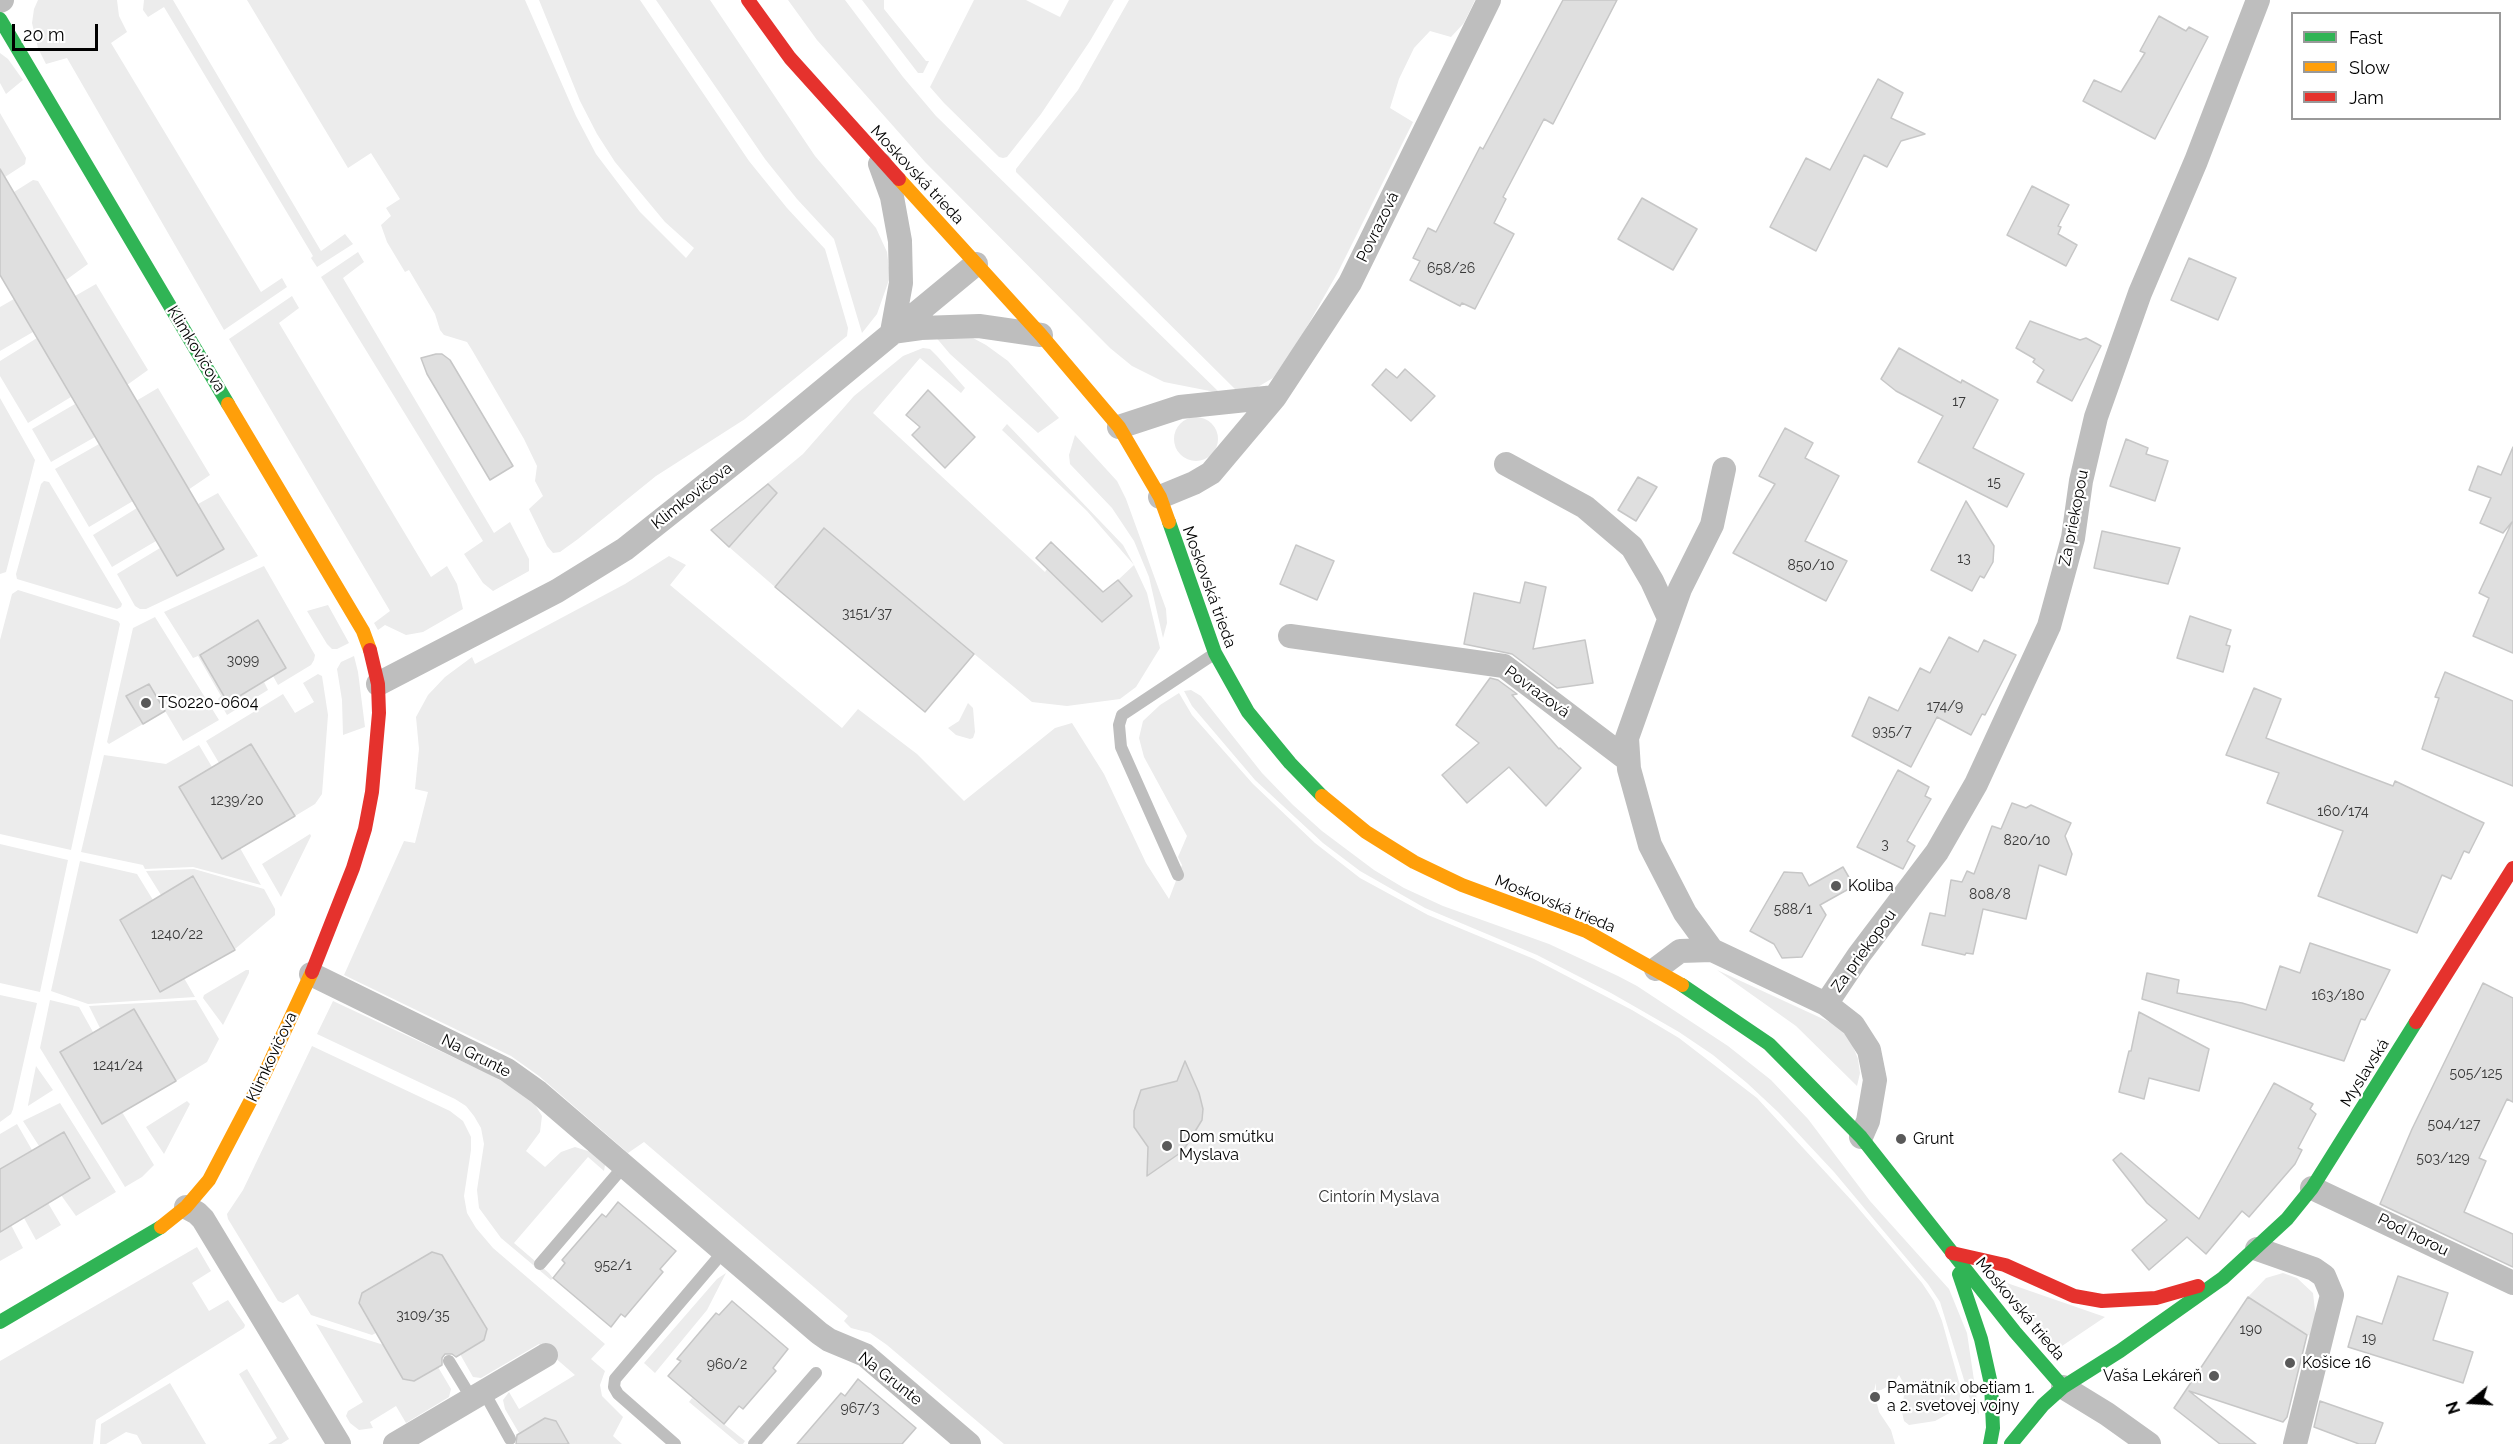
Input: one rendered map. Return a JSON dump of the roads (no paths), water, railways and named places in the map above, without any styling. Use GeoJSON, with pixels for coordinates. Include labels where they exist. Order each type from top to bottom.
{"type":"FeatureCollection","features":[{"type":"Feature","properties":{"kind":"street","name":"Moskovská trieda"},"geometry":{"type":"LineString","coordinates":[[748,0],[790,58],[1041,335],[1119,427],[1160,497],[1215,653],[1248,712],[1290,763],[1328,803],[1366,832],[1414,862],[1462,885],[1586,931],[1701,996],[1769,1044],[1861,1137],[1952,1253],[2063,1388]]}},
{"type":"Feature","properties":{"kind":"street","name":"Povrazová"},"geometry":{"type":"LineString","coordinates":[[1160,497],[1194,483],[1211,473],[1275,397],[1350,283],[1489,0]]}},
{"type":"Feature","properties":{"kind":"street","name":"Za priekopou"},"geometry":{"type":"LineString","coordinates":[[1826,1004],[1859,955],[1937,852],[1976,784],[2045,636],[2073,538],[2081,481],[2096,417],[2140,293],[2196,161],[2258,0]]}},
{"type":"Feature","properties":{"kind":"street","name":"Klimkovičova"},"geometry":{"type":"LineString","coordinates":[[0,19],[347,604],[368,642],[378,684],[378,744],[365,829],[353,868],[311,974],[238,1128],[209,1180],[186,1207],[160,1228],[0,1322]]}},
{"type":"Feature","properties":{"kind":"street"},"geometry":{"type":"LineString","coordinates":[[878,156],[892,197],[900,240],[901,283],[892,332],[921,328],[979,326],[1041,335]]}},
{"type":"Feature","properties":{"kind":"street","name":"Klimkovičova"},"geometry":{"type":"LineString","coordinates":[[378,684],[557,591],[625,549],[775,430],[976,264]]}},
{"type":"Feature","properties":{"kind":"street"},"geometry":{"type":"LineString","coordinates":[[1119,427],[1180,407],[1275,397]]}},
{"type":"Feature","properties":{"kind":"street"},"geometry":{"type":"LineString","coordinates":[[1506,464],[1585,507],[1632,547],[1652,580],[1669,618]]}},
{"type":"Feature","properties":{"kind":"street"},"geometry":{"type":"LineString","coordinates":[[1712,950],[1685,913],[1650,845],[1628,760],[1627,738],[1680,589],[1712,525],[1724,469]]}},
{"type":"Feature","properties":{"kind":"street","name":"Povrazová"},"geometry":{"type":"LineString","coordinates":[[1290,636],[1504,666],[1628,760]]}},
{"type":"Feature","properties":{"kind":"street","name":"Myslavská"},"geometry":{"type":"LineString","coordinates":[[2011,1444],[2043,1405],[2063,1388],[2120,1351],[2223,1278],[2287,1220],[2312,1188],[2513,868]]}},
{"type":"Feature","properties":{"kind":"street"},"geometry":{"type":"LineString","coordinates":[[1656,969],[1680,951],[1712,950],[1826,1004],[1852,1025],[1863,1038],[1873,1064],[1875,1080],[1868,1120],[1861,1137]]}},
{"type":"Feature","properties":{"kind":"street","name":"Na Grunte"},"geometry":{"type":"LineString","coordinates":[[311,974],[507,1070],[538,1092],[829,1340],[865,1355],[969,1444]]}},
{"type":"Feature","properties":{"kind":"street","name":"Pod horou"},"geometry":{"type":"LineString","coordinates":[[2312,1188],[2513,1283]]}},
{"type":"Feature","properties":{"kind":"street"},"geometry":{"type":"LineString","coordinates":[[186,1207],[203,1219],[339,1444]]}},
{"type":"Feature","properties":{"kind":"street"},"geometry":{"type":"LineString","coordinates":[[2257,1249],[2314,1269],[2324,1276],[2332,1295],[2332,1305],[2295,1444]]}},
{"type":"Feature","properties":{"kind":"street","name":"Moskovská trieda"},"geometry":{"type":"LineString","coordinates":[[1952,1253],[1981,1339],[1991,1384],[1993,1428],[1990,1444]]}},
{"type":"Feature","properties":{"kind":"street","name":"Myslavská"},"geometry":{"type":"LineString","coordinates":[[1952,1253],[2005,1265],[2074,1296],[2102,1301],[2157,1298],[2223,1278]]}},
{"type":"Feature","properties":{"kind":"street"},"geometry":{"type":"LineString","coordinates":[[395,1444],[546,1355]]}},
{"type":"Feature","properties":{"kind":"street"},"geometry":{"type":"LineString","coordinates":[[2063,1388],[2108,1414],[2149,1444]]}},
{"type":"Feature","properties":{"kind":"lane"},"geometry":{"type":"LineString","coordinates":[[1178,875],[1121,747],[1119,725],[1122,716],[1215,653]]}},
{"type":"Feature","properties":{"kind":"lane"},"geometry":{"type":"LineString","coordinates":[[540,1264],[624,1167]]}},
{"type":"Feature","properties":{"kind":"lane"},"geometry":{"type":"LineString","coordinates":[[675,1444],[618,1394],[614,1387],[615,1379],[723,1252]]}},
{"type":"Feature","properties":{"kind":"lane"},"geometry":{"type":"LineString","coordinates":[[449,1360],[510,1439]]}},
{"type":"Feature","properties":{"kind":"lane"},"geometry":{"type":"LineString","coordinates":[[754,1444],[816,1373]]}},
{"type":"Feature","properties":{"kind":"place","name":"TS0220-0604"},"geometry":{"type":"Point","coordinates":[146,703]}},
{"type":"Feature","properties":{"kind":"place","name":"Koliba"},"geometry":{"type":"Point","coordinates":[1836,886]}},
{"type":"Feature","properties":{"kind":"place","name":"Grunt"},"geometry":{"type":"Point","coordinates":[1901,1139]}},
{"type":"Feature","properties":{"kind":"place","name":"Dom smútku Myslava"},"geometry":{"type":"Point","coordinates":[1167,1146]}},
{"type":"Feature","properties":{"kind":"place","name":"Košice 16"},"geometry":{"type":"Point","coordinates":[2290,1363]}},
{"type":"Feature","properties":{"kind":"place","name":"Vaša Lekáreň"},"geometry":{"type":"Point","coordinates":[2214,1376]}},
{"type":"Feature","properties":{"kind":"place","name":"Pamätník obetiam 1. a 2. svetovej vojny"},"geometry":{"type":"Point","coordinates":[1875,1397]}},
{"type":"Feature","properties":{"kind":"park label","name":"Cintorín Myslava"},"geometry":{"type":"Point","coordinates":[1379,1197]}}]}
